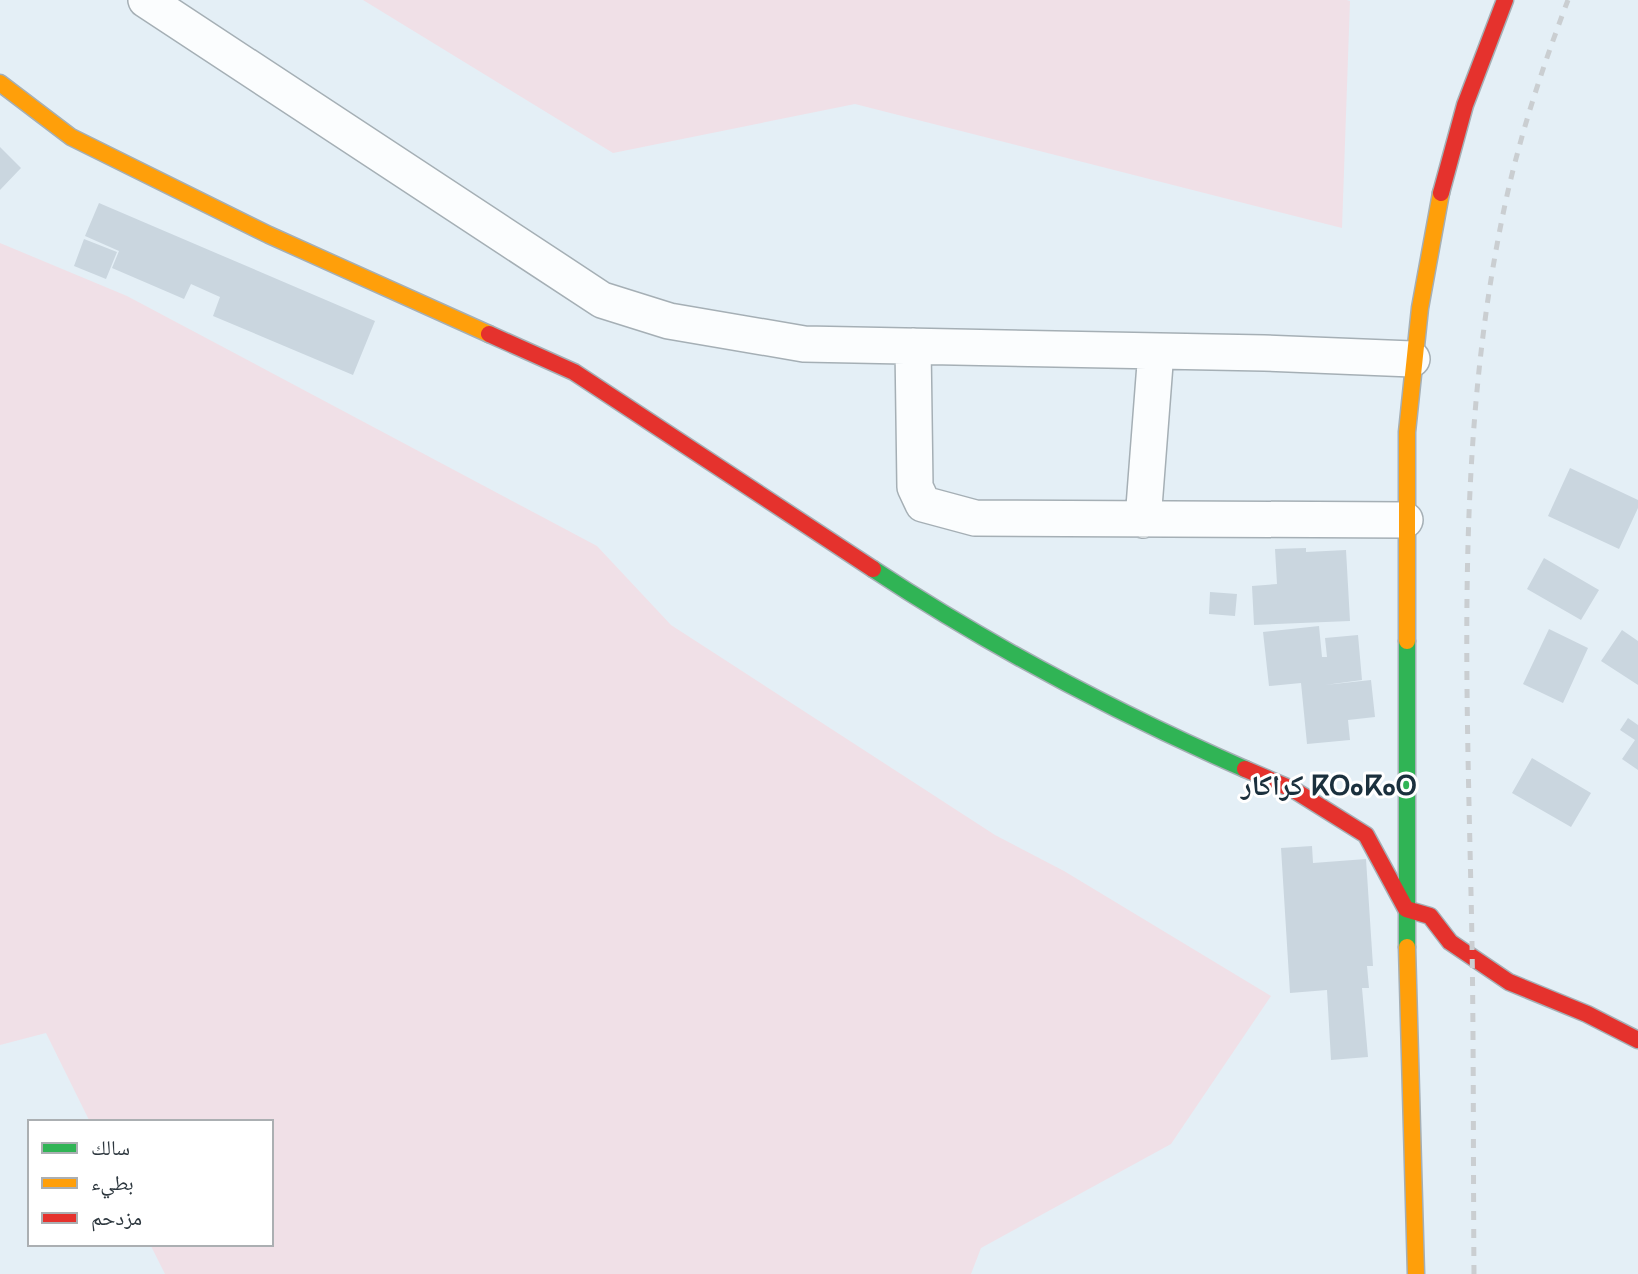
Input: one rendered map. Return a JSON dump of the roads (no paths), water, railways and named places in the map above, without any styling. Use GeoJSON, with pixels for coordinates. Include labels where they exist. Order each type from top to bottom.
{"type":"FeatureCollection","features":[{"type":"Feature","properties":{"kind":"street"},"geometry":{"type":"LineString","coordinates":[[146,0],[602,300],[669,321],[804,344],[1412,359]]}},
{"type":"Feature","properties":{"kind":"street"},"geometry":{"type":"LineString","coordinates":[[1416,1274],[1406,909],[1405,520],[1412,359],[1442,190],[1465,105],[1505,0]]}},
{"type":"Feature","properties":{"kind":"street"},"geometry":{"type":"LineString","coordinates":[[0,83],[71,137],[269,235],[574,372],[912,595],[1142,724],[1294,790],[1366,835],[1406,909],[1430,916],[1450,942],[1509,982],[1587,1013],[1638,1040]]}},
{"type":"Feature","properties":{"kind":"street"},"geometry":{"type":"LineString","coordinates":[[913,346],[915,487],[923,504],[975,518],[1405,520]]}},
{"type":"Feature","properties":{"kind":"street"},"geometry":{"type":"LineString","coordinates":[[1143,520],[1156,351]]}},
{"type":"Feature","properties":{"kind":"railway"},"geometry":{"type":"LineString","coordinates":[[1474,1274],[1473,988],[1467,717],[1468,540],[1472,453],[1491,278],[1508,191],[1535,95],[1568,0]]}},
{"type":"Feature","properties":{"kind":"district","name":"كراكار ⴽⵔⴰⴽⴰⵔ"},"geometry":{"type":"Point","coordinates":[1329,785]}}]}
